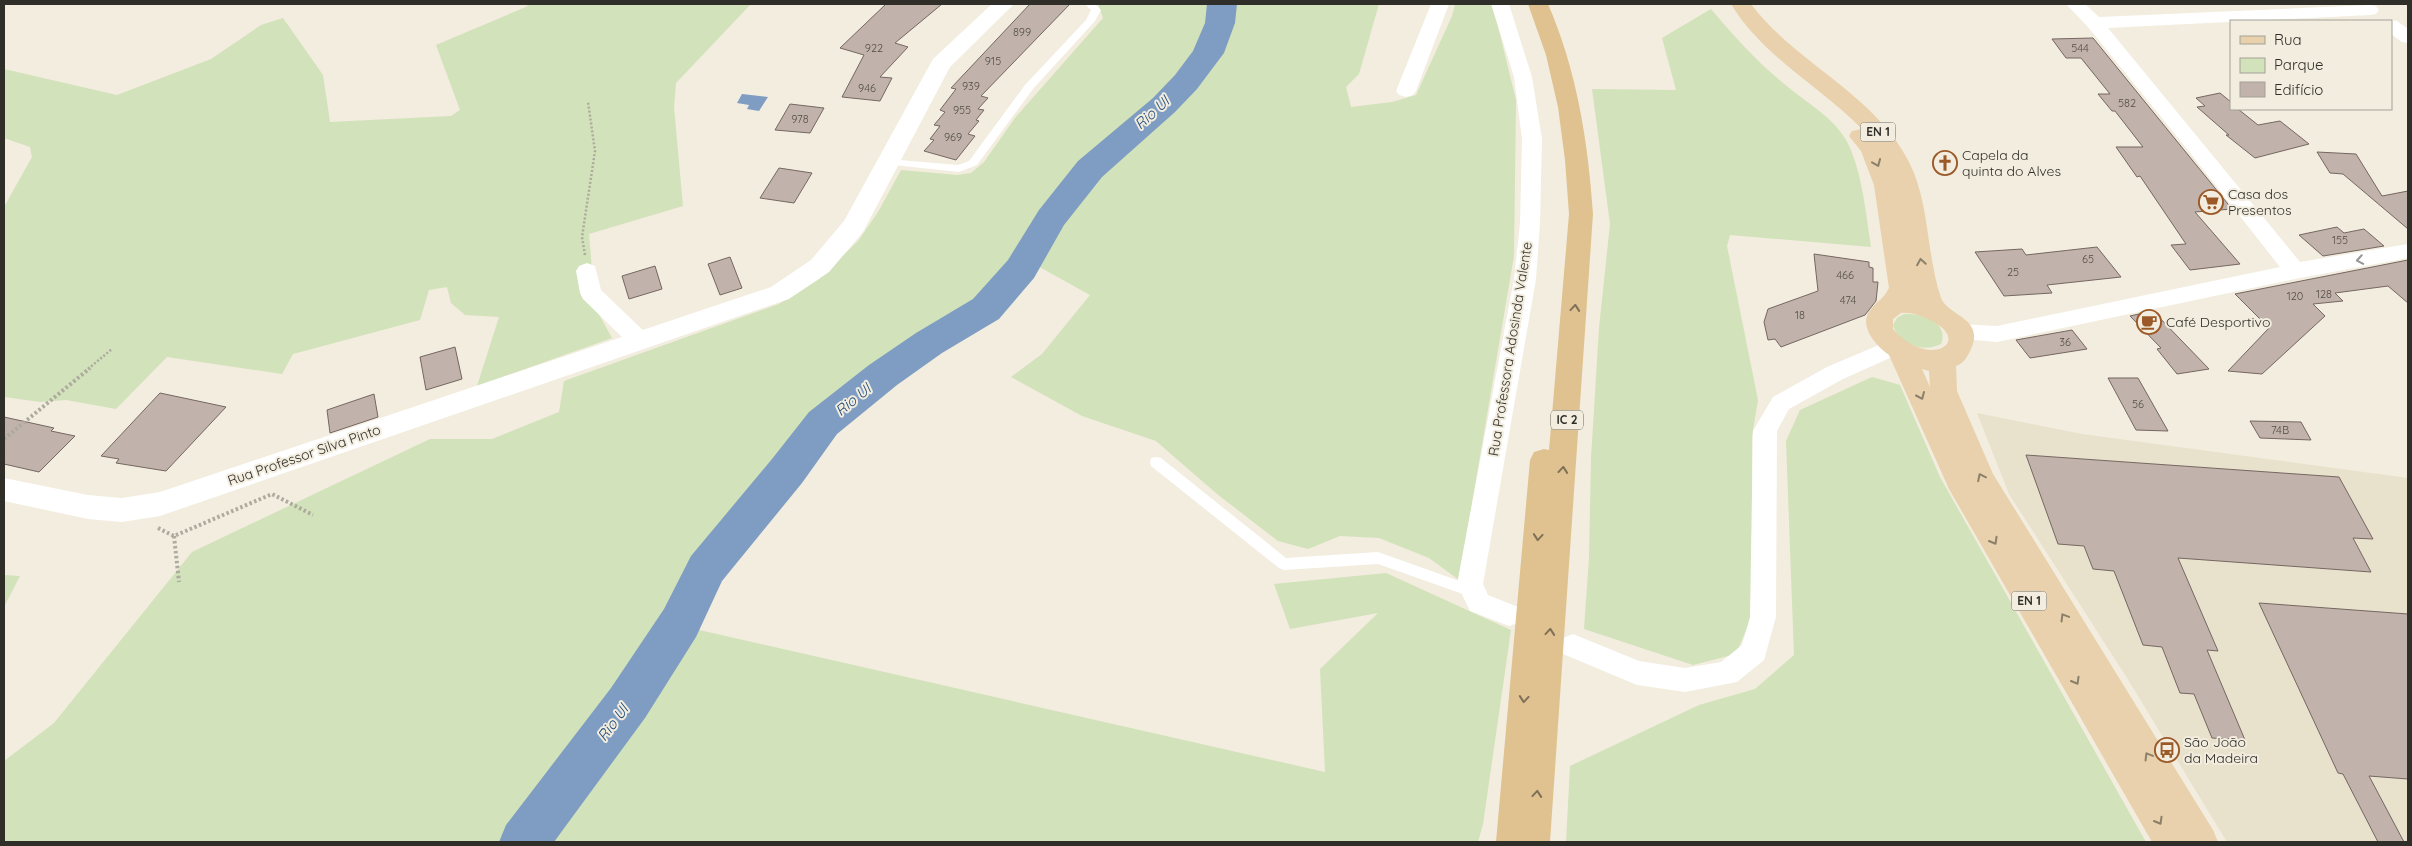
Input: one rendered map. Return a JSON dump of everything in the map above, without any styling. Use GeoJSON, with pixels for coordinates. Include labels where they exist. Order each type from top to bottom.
{"type":"FeatureCollection","features":[{"type":"Feature","properties":{"kind":"highway","name":"IC 2"},"geometry":{"type":"LineString","coordinates":[[1513,842],[1559,279],[1562,212],[1552,84],[1538,31],[1527,4]]}},
{"type":"Feature","properties":{"kind":"highway","name":"IC 2"},"geometry":{"type":"LineString","coordinates":[[1533,842],[1581,214],[1579,167],[1571,110],[1553,40],[1538,4]]}},
{"type":"Feature","properties":{"kind":"main road","name":"EN 1"},"geometry":{"type":"LineString","coordinates":[[1724,4],[1734,20],[1763,49],[1845,116],[1870,149],[1886,185],[1902,288],[1893,305],[1880,315],[1878,323],[1880,331],[1897,349],[1959,481],[2171,842]]}},
{"type":"Feature","properties":{"kind":"main road","name":"EN 1"},"geometry":{"type":"LineString","coordinates":[[1741,4],[1761,31],[1852,106],[1889,148],[1908,185],[1926,292],[1933,309]]}},
{"type":"Feature","properties":{"kind":"main road"},"geometry":{"type":"LineString","coordinates":[[1893,305],[1915,303],[1933,309],[1949,319],[1959,332],[1961,341],[1958,349],[1952,356],[1942,359],[1917,358],[1897,349]]}},
{"type":"Feature","properties":{"kind":"main road","name":"EN 1"},"geometry":{"type":"LineString","coordinates":[[1942,359],[1944,391],[1981,478],[2201,842]]}},
{"type":"Feature","properties":{"kind":"street","name":"Rua Professor Silva Pinto"},"geometry":{"type":"LineString","coordinates":[[4,490],[88,507],[114,509],[160,504],[598,353],[780,293],[820,266],[854,226],[941,64],[1004,4]]}},
{"type":"Feature","properties":{"kind":"street"},"geometry":{"type":"LineString","coordinates":[[1406,90],[1440,4]]}},
{"type":"Feature","properties":{"kind":"street","name":"Rua Professora Adosinda Valente"},"geometry":{"type":"LineString","coordinates":[[1474,592],[1470,584],[1525,279],[1530,223],[1532,138],[1523,77],[1500,4]]}},
{"type":"Feature","properties":{"kind":"street"},"geometry":{"type":"LineString","coordinates":[[2075,4],[2094,23],[2294,271]]}},
{"type":"Feature","properties":{"kind":"street"},"geometry":{"type":"LineString","coordinates":[[2094,23],[2366,7],[2385,20]]}},
{"type":"Feature","properties":{"kind":"street"},"geometry":{"type":"LineString","coordinates":[[2392,26],[2408,38]]}},
{"type":"Feature","properties":{"kind":"street"},"geometry":{"type":"LineString","coordinates":[[1959,332],[1996,334],[2294,271],[2408,252]]}},
{"type":"Feature","properties":{"kind":"street"},"geometry":{"type":"LineString","coordinates":[[587,271],[591,293],[639,340]]}},
{"type":"Feature","properties":{"kind":"street"},"geometry":{"type":"LineString","coordinates":[[1573,646],[1636,673],[1685,680],[1727,673],[1754,652],[1763,617],[1763,463],[1766,431],[1781,403],[1835,373],[1897,349]]}},
{"type":"Feature","properties":{"kind":"street"},"geometry":{"type":"LineString","coordinates":[[1474,592],[1478,602],[1509,615]]}},
{"type":"Feature","properties":{"kind":"lane"},"geometry":{"type":"LineString","coordinates":[[888,162],[959,169],[973,163],[1029,87],[1090,21],[1096,10],[1090,4]]}},
{"type":"Feature","properties":{"kind":"lane"},"geometry":{"type":"LineString","coordinates":[[1156,462],[1284,564],[1378,558],[1474,592]]}},
{"type":"Feature","properties":{"kind":"path"},"geometry":{"type":"LineString","coordinates":[[587,271],[582,237],[595,151],[588,102]]}},
{"type":"Feature","properties":{"kind":"path"},"geometry":{"type":"LineString","coordinates":[[4,439],[112,349]]}},
{"type":"Feature","properties":{"kind":"path"},"geometry":{"type":"LineString","coordinates":[[174,536],[272,494],[313,515]]}},
{"type":"Feature","properties":{"kind":"path"},"geometry":{"type":"LineString","coordinates":[[157,527],[174,536]]}},
{"type":"Feature","properties":{"kind":"path"},"geometry":{"type":"LineString","coordinates":[[174,536],[179,582]]}},
{"type":"Feature","properties":{"kind":"shaded area"},"geometry":{"type":"Polygon","coordinates":[[[1977,413],[2082,434],[2408,478],[2408,842],[2227,842],[2127,678],[2009,494],[1977,413]]]}},
{"type":"Feature","properties":{"kind":"green space"},"geometry":{"type":"Polygon","coordinates":[[[525,4],[751,4],[676,83],[674,107],[683,206],[589,234],[595,307],[612,338],[477,386],[499,317],[465,315],[451,303],[447,287],[429,290],[420,320],[293,354],[282,374],[167,357],[116,409],[66,400],[40,402],[4,397],[4,207],[32,157],[30,147],[4,138],[4,69],[117,95],[211,59],[261,25],[283,18],[323,75],[330,122],[451,116],[460,110],[436,45],[528,6],[525,4]]]}},
{"type":"Feature","properties":{"kind":"green space"},"geometry":{"type":"Polygon","coordinates":[[[1098,4],[1217,4],[1206,48],[1183,78],[1066,186],[1044,218],[1015,268],[982,306],[888,363],[828,411],[760,489],[664,622],[1325,772],[1320,669],[1378,613],[1290,629],[1274,584],[1386,573],[1511,630],[1483,824],[1478,842],[4,842],[4,761],[54,723],[192,552],[430,439],[492,439],[559,412],[564,381],[779,304],[818,280],[858,241],[878,212],[901,170],[957,175],[971,173],[984,162],[1015,118],[1103,18],[1098,4]]]}},
{"type":"Feature","properties":{"kind":"green space"},"geometry":{"type":"Polygon","coordinates":[[[1231,4],[1379,4],[1359,74],[1346,87],[1351,107],[1392,102],[1416,95],[1452,16],[1455,4],[1491,4],[1494,10],[1516,100],[1514,256],[1459,580],[1429,558],[1379,538],[1340,536],[1308,549],[1278,541],[1217,494],[1156,441],[1082,416],[1011,377],[1042,354],[1090,295],[1034,264],[1058,224],[1098,172],[1152,125],[1214,59],[1229,20],[1231,4]]]}},
{"type":"Feature","properties":{"kind":"green space"},"geometry":{"type":"Polygon","coordinates":[[[1711,9],[1764,66],[1792,91],[1830,120],[1845,139],[1851,150],[1858,173],[1864,198],[1871,247],[1730,235],[1727,246],[1758,400],[1752,436],[1752,616],[1736,654],[1693,665],[1584,629],[1589,558],[1591,458],[1599,328],[1610,224],[1592,89],[1676,90],[1662,38],[1711,9]]]}},
{"type":"Feature","properties":{"kind":"green space"},"geometry":{"type":"Polygon","coordinates":[[[1904,314],[1918,315],[1932,320],[1941,330],[1943,336],[1941,344],[1927,348],[1919,347],[1900,338],[1893,325],[1897,318],[1904,314]]]}},
{"type":"Feature","properties":{"kind":"green space"},"geometry":{"type":"Polygon","coordinates":[[[1872,377],[1900,385],[1940,477],[2146,842],[1566,842],[1570,766],[1699,705],[1755,689],[1794,655],[1786,441],[1800,410],[1872,377]]]}},
{"type":"Feature","properties":{"kind":"green space"},"geometry":{"type":"Polygon","coordinates":[[[4,575],[20,576],[4,607],[4,575]]]}},
{"type":"Feature","properties":{"kind":"water"},"geometry":{"type":"Polygon","coordinates":[[[742,94],[768,97],[759,111],[747,109],[749,105],[737,103],[742,94]]]}},
{"type":"Feature","properties":{"kind":"building"},"geometry":{"type":"Polygon","coordinates":[[[886,4],[942,4],[895,43],[908,47],[880,77],[892,78],[880,101],[842,97],[864,55],[840,48],[886,4]]]}},
{"type":"Feature","properties":{"kind":"building"},"geometry":{"type":"Polygon","coordinates":[[[1030,4],[1070,4],[981,96],[988,98],[978,109],[984,110],[976,120],[979,121],[968,134],[975,136],[956,160],[924,151],[934,140],[930,139],[940,126],[934,125],[945,112],[940,110],[956,89],[951,88],[1030,4]]]}},
{"type":"Feature","properties":{"kind":"building"},"geometry":{"type":"Polygon","coordinates":[[[2093,38],[2232,209],[2195,212],[2240,264],[2190,270],[2171,245],[2186,244],[2140,176],[2137,177],[2116,147],[2143,147],[2115,111],[2112,111],[2098,94],[2110,94],[2081,58],[2066,58],[2052,39],[2093,38]]]}},
{"type":"Feature","properties":{"kind":"building"},"geometry":{"type":"Polygon","coordinates":[[[2220,93],[2230,101],[2230,110],[2239,110],[2258,125],[2280,121],[2309,144],[2255,158],[2226,135],[2229,135],[2197,107],[2205,106],[2196,98],[2220,93]]]}},
{"type":"Feature","properties":{"kind":"building"},"geometry":{"type":"Polygon","coordinates":[[[790,104],[824,108],[810,133],[775,130],[790,104]]]}},
{"type":"Feature","properties":{"kind":"building"},"geometry":{"type":"Polygon","coordinates":[[[2317,152],[2356,154],[2382,196],[2408,191],[2408,229],[2343,174],[2330,173],[2317,152]]]}},
{"type":"Feature","properties":{"kind":"building"},"geometry":{"type":"Polygon","coordinates":[[[779,168],[812,173],[794,203],[760,198],[779,168]]]}},
{"type":"Feature","properties":{"kind":"building"},"geometry":{"type":"Polygon","coordinates":[[[2337,227],[2344,233],[2364,229],[2384,246],[2323,256],[2299,235],[2337,227]]]}},
{"type":"Feature","properties":{"kind":"building"},"geometry":{"type":"Polygon","coordinates":[[[2097,247],[2121,277],[2047,285],[2052,293],[2004,296],[1975,252],[2022,249],[2026,255],[2097,247]]]}},
{"type":"Feature","properties":{"kind":"building"},"geometry":{"type":"Polygon","coordinates":[[[1814,254],[1869,262],[1869,267],[1873,268],[1873,282],[1878,282],[1876,301],[1865,315],[1781,347],[1775,339],[1768,340],[1764,322],[1768,309],[1818,291],[1814,254]]]}},
{"type":"Feature","properties":{"kind":"building"},"geometry":{"type":"Polygon","coordinates":[[[730,257],[742,288],[720,295],[708,264],[730,257]]]}},
{"type":"Feature","properties":{"kind":"building"},"geometry":{"type":"Polygon","coordinates":[[[2408,260],[2408,303],[2388,286],[2335,293],[2343,301],[2313,304],[2325,316],[2262,374],[2228,371],[2269,328],[2235,294],[2408,260]]]}},
{"type":"Feature","properties":{"kind":"building"},"geometry":{"type":"Polygon","coordinates":[[[655,266],[662,289],[629,299],[622,276],[655,266]]]}},
{"type":"Feature","properties":{"kind":"building"},"geometry":{"type":"Polygon","coordinates":[[[2153,311],[2209,369],[2177,374],[2157,349],[2161,348],[2130,316],[2153,311]]]}},
{"type":"Feature","properties":{"kind":"building"},"geometry":{"type":"Polygon","coordinates":[[[2072,330],[2087,349],[2030,358],[2016,340],[2072,330]]]}},
{"type":"Feature","properties":{"kind":"building"},"geometry":{"type":"Polygon","coordinates":[[[455,347],[462,379],[426,390],[420,357],[455,347]]]}},
{"type":"Feature","properties":{"kind":"building"},"geometry":{"type":"Polygon","coordinates":[[[2108,378],[2138,378],[2168,431],[2136,430],[2108,378]]]}},
{"type":"Feature","properties":{"kind":"building"},"geometry":{"type":"Polygon","coordinates":[[[160,393],[226,407],[166,471],[116,463],[119,459],[101,456],[160,393]]]}},
{"type":"Feature","properties":{"kind":"building"},"geometry":{"type":"Polygon","coordinates":[[[374,394],[378,417],[330,433],[327,410],[374,394]]]}},
{"type":"Feature","properties":{"kind":"building"},"geometry":{"type":"Polygon","coordinates":[[[4,417],[54,428],[51,431],[75,436],[39,472],[4,464],[4,417]]]}},
{"type":"Feature","properties":{"kind":"building"},"geometry":{"type":"Polygon","coordinates":[[[2250,421],[2301,422],[2311,440],[2260,438],[2250,421]]]}},
{"type":"Feature","properties":{"kind":"building"},"geometry":{"type":"Polygon","coordinates":[[[2026,455],[2339,477],[2373,539],[2353,538],[2371,572],[2178,558],[2218,651],[2207,650],[2245,740],[2212,738],[2194,694],[2180,693],[2162,647],[2143,645],[2114,571],[2093,569],[2084,546],[2058,544],[2026,455]]]}},
{"type":"Feature","properties":{"kind":"building"},"geometry":{"type":"Polygon","coordinates":[[[2259,603],[2408,614],[2408,779],[2369,776],[2404,842],[2378,842],[2343,774],[2338,773],[2259,603]]]}},
{"type":"Feature","properties":{"kind":"waterway","name":"Rio Ul"},"geometry":{"type":"LineString","coordinates":[[524,842],[628,703],[680,623],[706,569],[787,471],[823,423],[883,375],[929,343],[986,309],[1021,269],[1051,218],[1090,169],[1164,105],[1186,82],[1208,53],[1220,23],[1222,4]]}},
{"type":"Feature","properties":{"kind":"place","name":"Capela da quinta do Alves"},"geometry":{"type":"Point","coordinates":[1945,163]}},
{"type":"Feature","properties":{"kind":"place","name":"Casa dos Presentos"},"geometry":{"type":"Point","coordinates":[2211,202]}},
{"type":"Feature","properties":{"kind":"place","name":"Café Desportivo"},"geometry":{"type":"Point","coordinates":[2149,322]}},
{"type":"Feature","properties":{"kind":"place","name":"São João da Madeira"},"geometry":{"type":"Point","coordinates":[2167,750]}}]}
